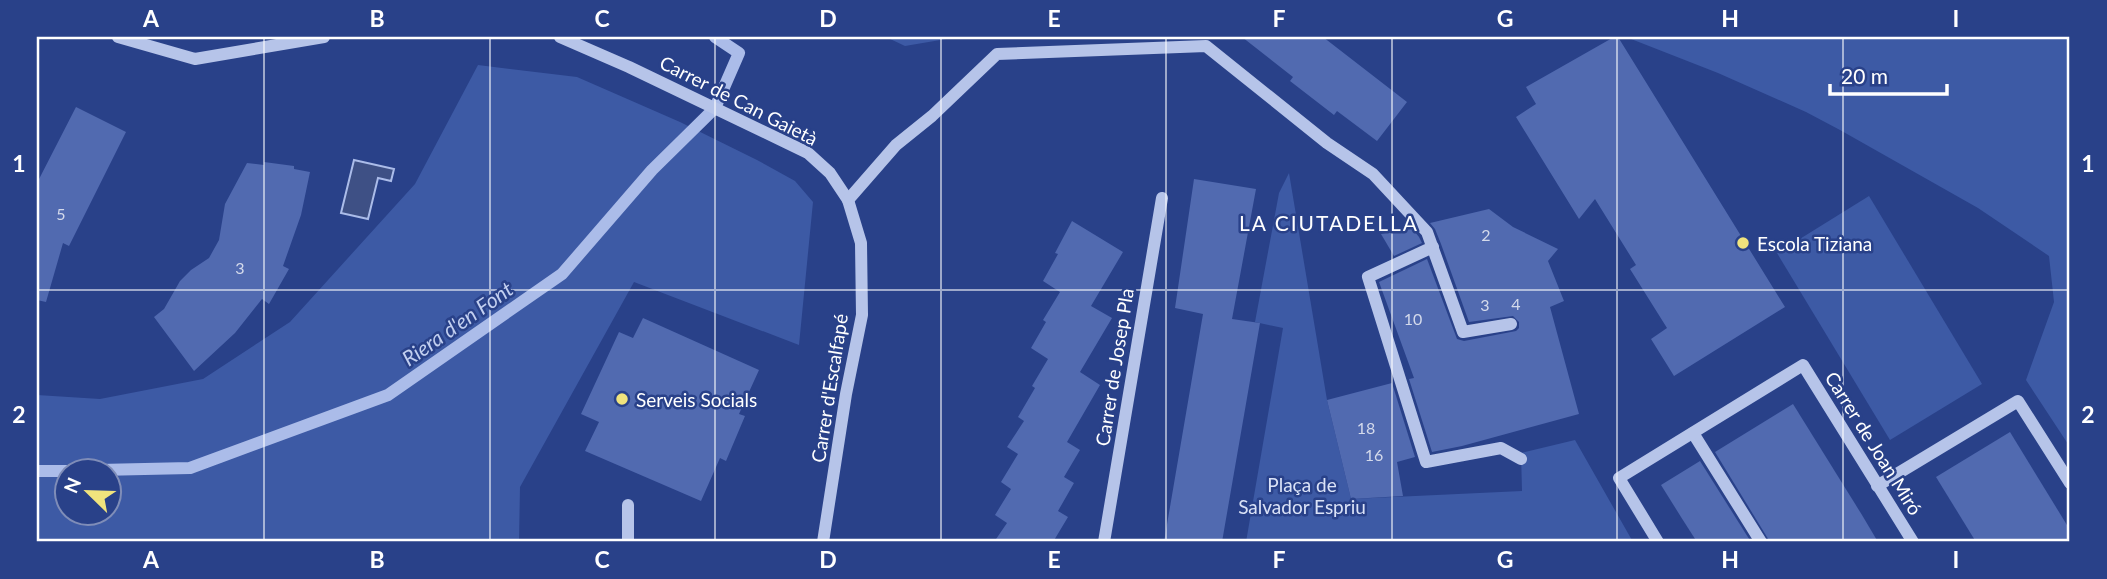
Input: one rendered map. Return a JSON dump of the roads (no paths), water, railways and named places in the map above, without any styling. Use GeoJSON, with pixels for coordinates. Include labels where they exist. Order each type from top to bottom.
{"type":"FeatureCollection","features":[{"type":"Feature","properties":{"kind":"street"},"geometry":{"type":"LineString","coordinates":[[118,37],[195,59],[324,37]]}},
{"type":"Feature","properties":{"kind":"street","name":"Carrer de Can Gaietà"},"geometry":{"type":"LineString","coordinates":[[560,37],[808,153],[830,173],[848,200]]}},
{"type":"Feature","properties":{"kind":"street"},"geometry":{"type":"LineString","coordinates":[[848,200],[896,145],[932,116],[997,54],[1206,46],[1327,143],[1373,174],[1427,232],[1463,332],[1511,324]]}},
{"type":"Feature","properties":{"kind":"street","name":"Carrer de Josep Pla"},"geometry":{"type":"LineString","coordinates":[[1104,542],[1162,198]]}},
{"type":"Feature","properties":{"kind":"street","name":"Carrer d'Escalfapé"},"geometry":{"type":"LineString","coordinates":[[823,542],[846,394],[862,315],[861,243],[848,200]]}},
{"type":"Feature","properties":{"kind":"street"},"geometry":{"type":"LineString","coordinates":[[1433,247],[1368,277],[1426,462],[1502,448],[1521,459]]}},
{"type":"Feature","properties":{"kind":"street","name":"Carrer de Joan Miró"},"geometry":{"type":"LineString","coordinates":[[1693,433],[1803,365],[1913,542]]}},
{"type":"Feature","properties":{"kind":"street"},"geometry":{"type":"LineString","coordinates":[[1877,486],[2018,401],[2070,483]]}},
{"type":"Feature","properties":{"kind":"street"},"geometry":{"type":"LineString","coordinates":[[1658,542],[1619,478],[1693,433],[1761,542]]}},
{"type":"Feature","properties":{"kind":"street"},"geometry":{"type":"LineString","coordinates":[[628,505],[628,542]]}},
{"type":"Feature","properties":{"kind":"waterway","name":"Riera d'en Font"},"geometry":{"type":"LineString","coordinates":[[122,469],[190,468],[388,395],[562,274],[652,170],[715,108],[739,53],[715,37]]}},
{"type":"Feature","properties":{"kind":"waterway","name":"Riera d'en Font"},"geometry":{"type":"LineString","coordinates":[[37,471],[52,471]]}},
{"type":"Feature","properties":{"kind":"place","name":"Escola Tiziana"},"geometry":{"type":"Point","coordinates":[1743,243]}},
{"type":"Feature","properties":{"kind":"place","name":"Serveis Socials"},"geometry":{"type":"Point","coordinates":[622,399]}},
{"type":"Feature","properties":{"kind":"district","name":"LA CIUTADELLA"},"geometry":{"type":"Point","coordinates":[1329,222]}},
{"type":"Feature","properties":{"kind":"park label","name":"Plaça de Salvador Espriu"},"geometry":{"type":"Point","coordinates":[1302,495]}}]}
